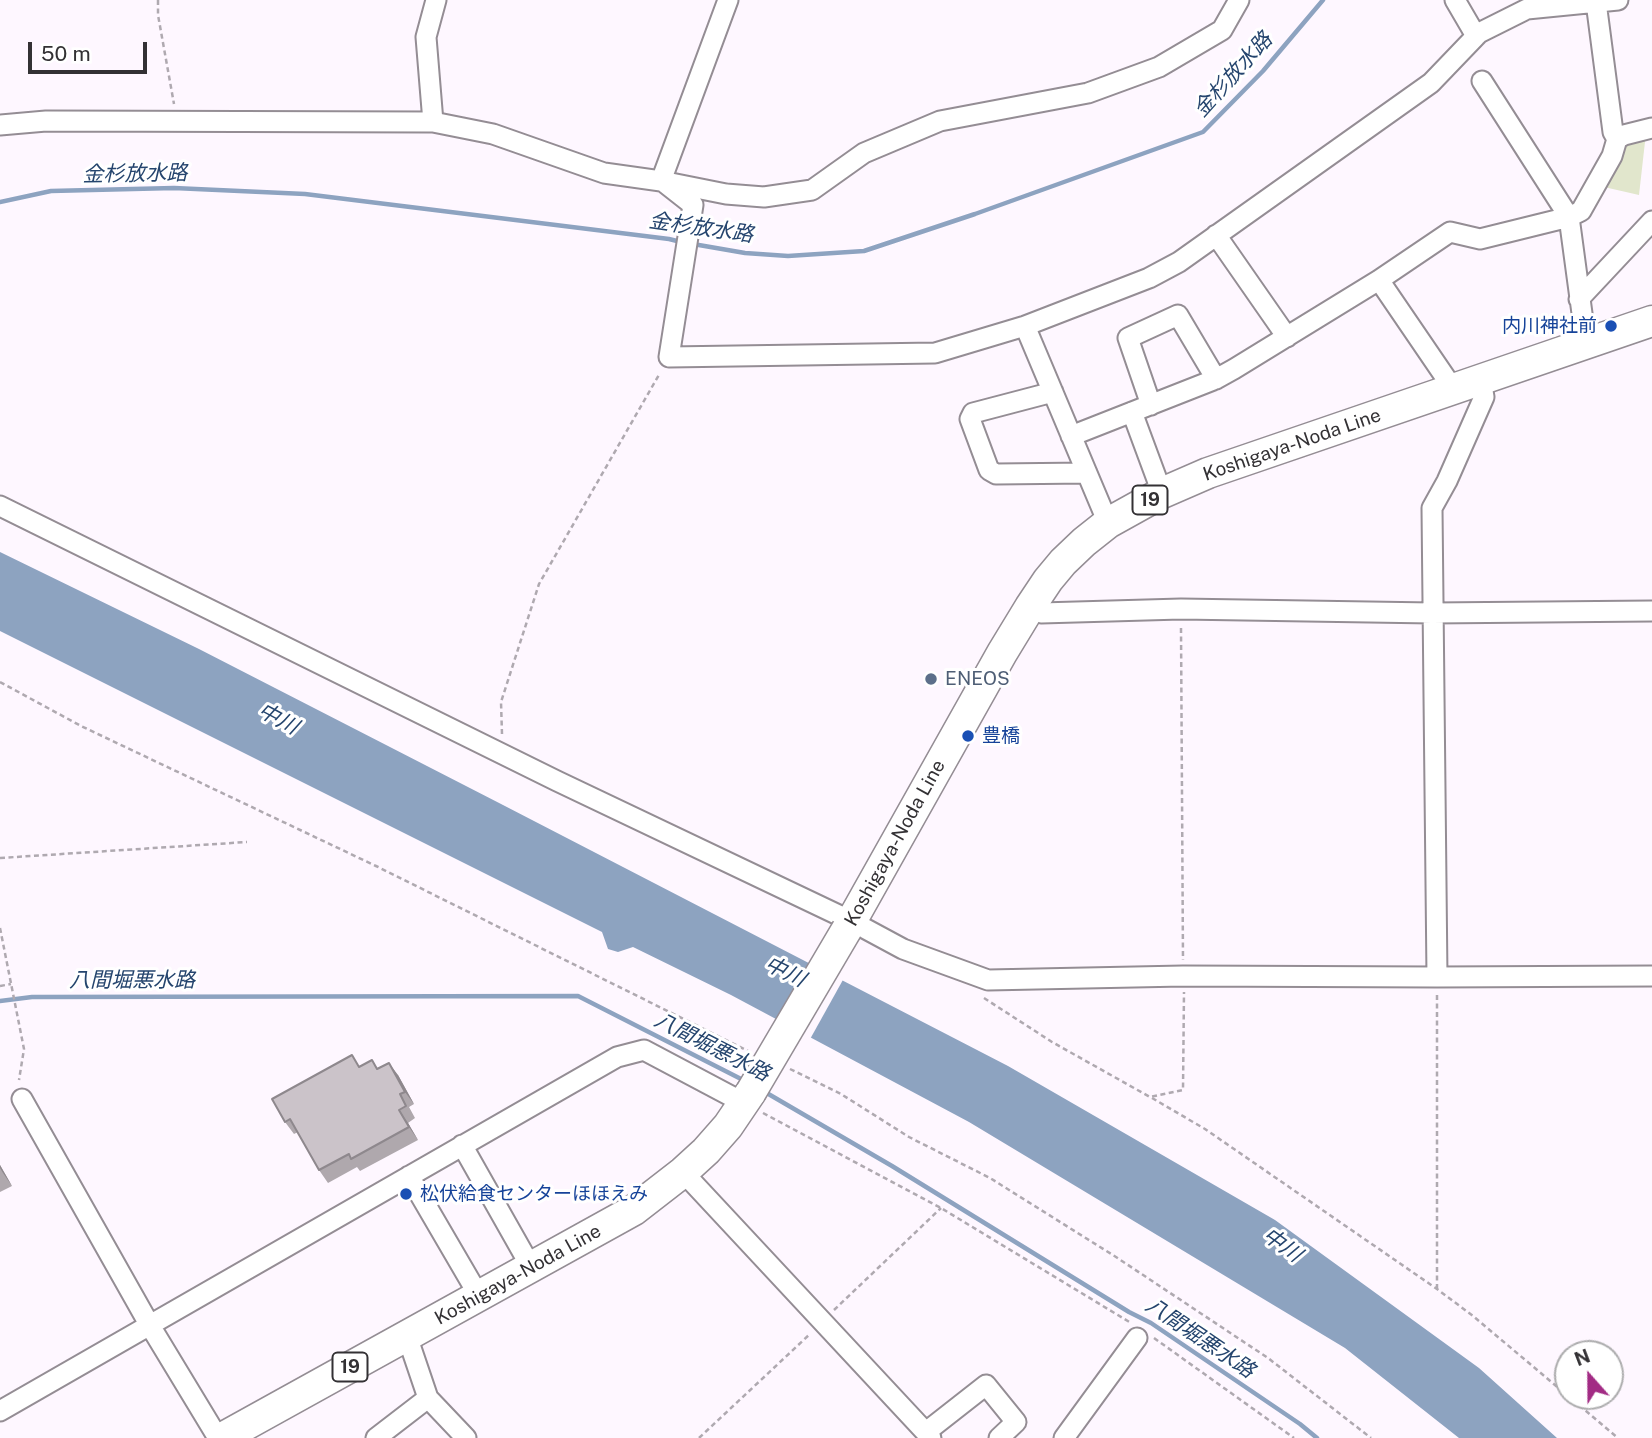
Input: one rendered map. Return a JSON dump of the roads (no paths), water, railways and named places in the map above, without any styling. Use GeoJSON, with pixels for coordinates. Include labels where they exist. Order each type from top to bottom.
{"type":"FeatureCollection","features":[{"type":"Feature","properties":{"kind":"main road","name":"Koshigaya-Noda Line"},"geometry":{"type":"LineString","coordinates":[[220,1438],[634,1210],[706,1151],[748,1098],[1030,607],[1063,562],[1108,523],[1162,493],[1208,473],[1652,321]]}},
{"type":"Feature","properties":{"kind":"street"},"geometry":{"type":"LineString","coordinates":[[433,122],[426,37],[436,0]]}},
{"type":"Feature","properties":{"kind":"street"},"geometry":{"type":"LineString","coordinates":[[661,181],[728,0]]}},
{"type":"Feature","properties":{"kind":"street"},"geometry":{"type":"LineString","coordinates":[[0,125],[46,121],[433,122],[493,134],[604,173],[726,194],[764,197],[811,190],[864,153],[940,121],[1088,93],[1159,67],[1222,30],[1239,0]]}},
{"type":"Feature","properties":{"kind":"street"},"geometry":{"type":"LineString","coordinates":[[1455,0],[1476,36]]}},
{"type":"Feature","properties":{"kind":"street"},"geometry":{"type":"LineString","coordinates":[[661,181],[693,205],[669,357],[935,353],[1025,326],[1149,278],[1180,262],[1431,83],[1479,33],[1536,4],[1618,0]]}},
{"type":"Feature","properties":{"kind":"street"},"geometry":{"type":"LineString","coordinates":[[1590,2],[1613,132],[1617,139]]}},
{"type":"Feature","properties":{"kind":"street"},"geometry":{"type":"LineString","coordinates":[[1482,81],[1569,217],[1586,343]]}},
{"type":"Feature","properties":{"kind":"street"},"geometry":{"type":"LineString","coordinates":[[1071,436],[1216,379],[1379,280],[1450,232],[1480,239],[1569,217],[1581,211],[1612,156],[1617,139],[1652,128]]}},
{"type":"Feature","properties":{"kind":"street"},"geometry":{"type":"LineString","coordinates":[[1579,299],[1652,221]]}},
{"type":"Feature","properties":{"kind":"street"},"geometry":{"type":"LineString","coordinates":[[1216,235],[1287,337]]}},
{"type":"Feature","properties":{"kind":"street"},"geometry":{"type":"LineString","coordinates":[[1379,280],[1467,385],[1484,397],[1447,481],[1432,508],[1437,977]]}},
{"type":"Feature","properties":{"kind":"street"},"geometry":{"type":"LineString","coordinates":[[1152,405],[1128,338],[1178,315],[1216,379]]}},
{"type":"Feature","properties":{"kind":"street"},"geometry":{"type":"LineString","coordinates":[[1025,326],[1108,523]]}},
{"type":"Feature","properties":{"kind":"street"},"geometry":{"type":"LineString","coordinates":[[1053,392],[973,413],[970,419],[989,470],[996,474],[1087,473]]}},
{"type":"Feature","properties":{"kind":"street"},"geometry":{"type":"LineString","coordinates":[[1132,412],[1162,493]]}},
{"type":"Feature","properties":{"kind":"street"},"geometry":{"type":"LineString","coordinates":[[0,506],[849,925],[903,949],[988,980],[1183,976],[1652,976]]}},
{"type":"Feature","properties":{"kind":"street"},"geometry":{"type":"LineString","coordinates":[[1030,607],[1041,613],[1181,609],[1432,613],[1652,611]]}},
{"type":"Feature","properties":{"kind":"street"},"geometry":{"type":"LineString","coordinates":[[0,1410],[617,1057],[644,1050],[748,1098]]}},
{"type":"Feature","properties":{"kind":"street"},"geometry":{"type":"LineString","coordinates":[[22,1099],[149,1325],[220,1438]]}},
{"type":"Feature","properties":{"kind":"street"},"geometry":{"type":"LineString","coordinates":[[462,1145],[531,1267]]}},
{"type":"Feature","properties":{"kind":"street"},"geometry":{"type":"LineString","coordinates":[[683,1172],[928,1435],[986,1385],[1016,1422],[999,1438]]}},
{"type":"Feature","properties":{"kind":"street"},"geometry":{"type":"LineString","coordinates":[[409,1176],[479,1296]]}},
{"type":"Feature","properties":{"kind":"street"},"geometry":{"type":"LineString","coordinates":[[1064,1438],[1140,1333]]}},
{"type":"Feature","properties":{"kind":"street"},"geometry":{"type":"LineString","coordinates":[[407,1336],[428,1398],[466,1438]]}},
{"type":"Feature","properties":{"kind":"street"},"geometry":{"type":"LineString","coordinates":[[376,1438],[428,1398]]}},
{"type":"Feature","properties":{"kind":"water","name":"中川"},"geometry":{"type":"Polygon","coordinates":[[[0,552],[199,649],[1008,1066],[1275,1220],[1479,1368],[1557,1438],[1459,1438],[1345,1348],[969,1122],[731,995],[633,947],[618,952],[608,949],[602,932],[0,631],[0,552]]]}},
{"type":"Feature","properties":{"kind":"waterway","name":"金杉放水路"},"geometry":{"type":"LineString","coordinates":[[693,244],[745,253],[788,256],[864,251],[1203,132],[1263,71],[1323,0]]}},
{"type":"Feature","properties":{"kind":"waterway","name":"金杉放水路"},"geometry":{"type":"LineString","coordinates":[[0,202],[51,191],[174,188],[305,194],[681,242]]}},
{"type":"Feature","properties":{"kind":"waterway","name":"八間堀悪水路"},"geometry":{"type":"LineString","coordinates":[[0,1001],[32,997],[578,996],[745,1081]]}},
{"type":"Feature","properties":{"kind":"waterway","name":"八間堀悪水路"},"geometry":{"type":"LineString","coordinates":[[765,1092],[1151,1323],[1317,1438]]}},
{"type":"Feature","properties":{"kind":"place","name":"内川神社前"},"geometry":{"type":"Point","coordinates":[1611,326]}},
{"type":"Feature","properties":{"kind":"place","name":"ENEOS"},"geometry":{"type":"Point","coordinates":[931,679]}},
{"type":"Feature","properties":{"kind":"place","name":"豊橋"},"geometry":{"type":"Point","coordinates":[968,736]}},
{"type":"Feature","properties":{"kind":"place","name":"松伏給食センターほほえみ"},"geometry":{"type":"Point","coordinates":[406,1194]}}]}
